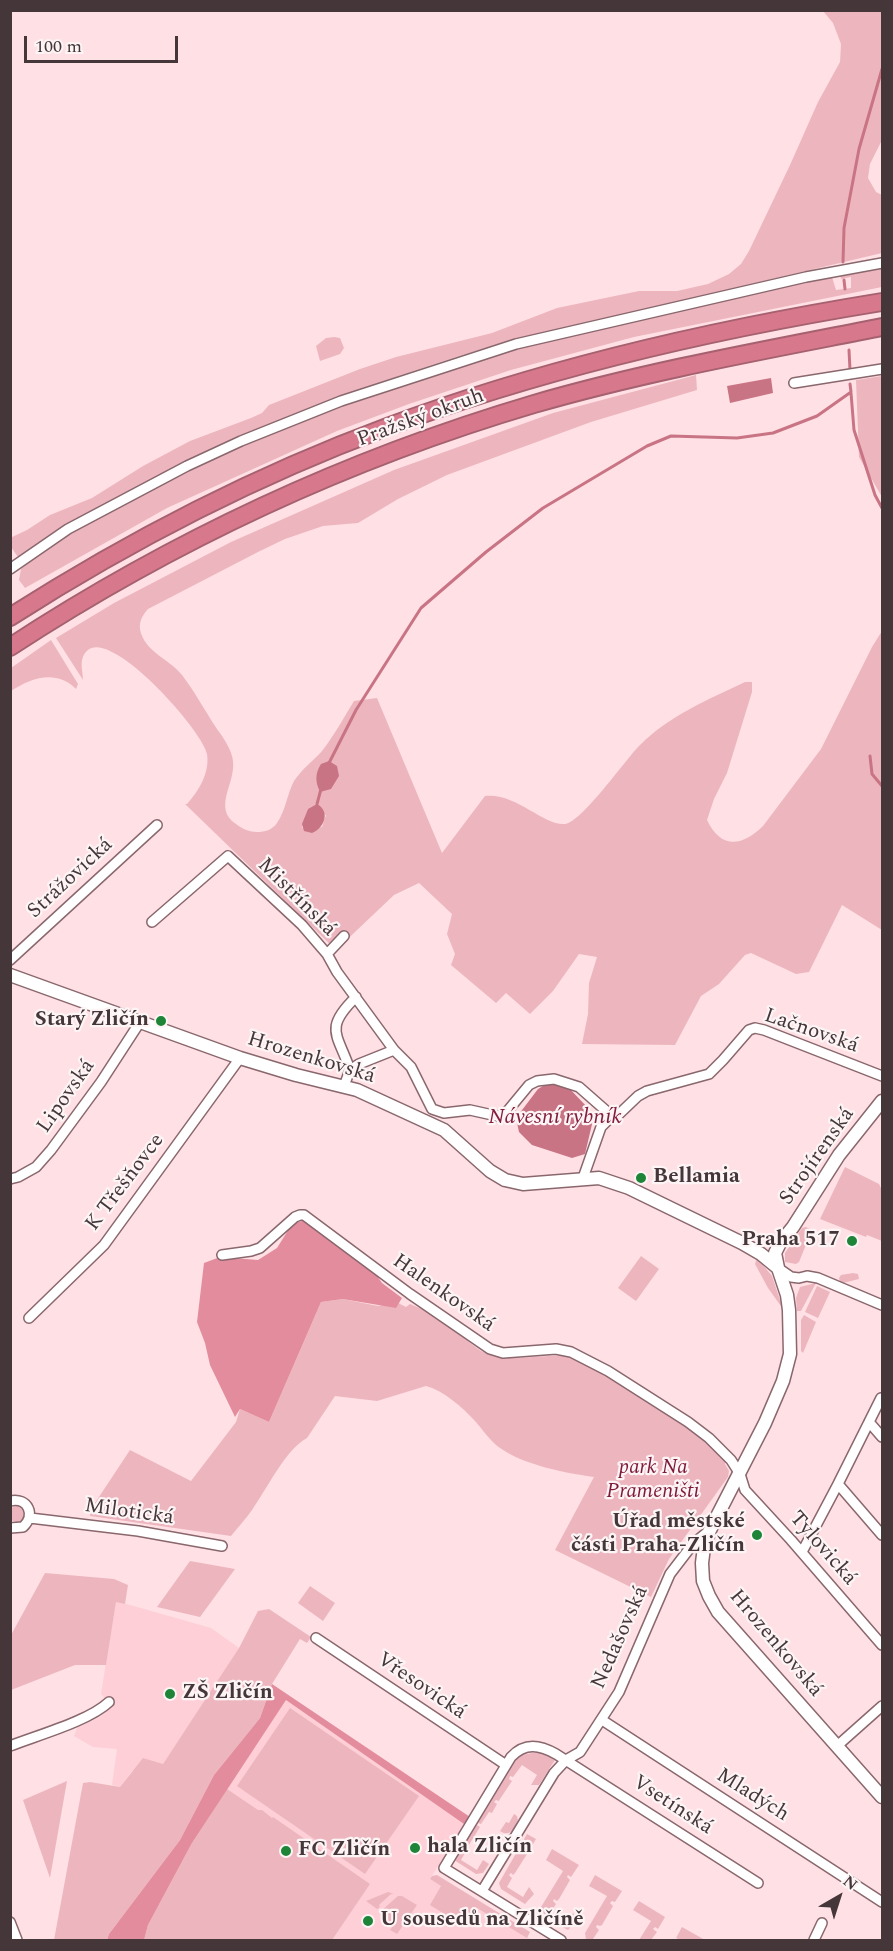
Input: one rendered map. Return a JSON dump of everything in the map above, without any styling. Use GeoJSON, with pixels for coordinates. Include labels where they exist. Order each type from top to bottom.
{"type":"FeatureCollection","features":[{"type":"Feature","properties":{"kind":"highway","name":"Pražský okruh"},"geometry":{"type":"LineString","coordinates":[[10,617],[61,585],[183,518],[257,481],[360,437],[453,403],[541,376],[686,340],[882,302]]}},
{"type":"Feature","properties":{"kind":"highway","name":"Pražský okruh"},"geometry":{"type":"LineString","coordinates":[[15,644],[165,554],[336,474],[425,440],[532,405],[632,378],[882,327]]}},
{"type":"Feature","properties":{"kind":"street"},"geometry":{"type":"LineString","coordinates":[[10,569],[68,529],[187,466],[241,441],[341,401],[516,344],[806,277],[882,263]]}},
{"type":"Feature","properties":{"kind":"street"},"geometry":{"type":"LineString","coordinates":[[794,382],[882,369]]}},
{"type":"Feature","properties":{"kind":"street","name":"Strážovická"},"geometry":{"type":"LineString","coordinates":[[10,960],[157,825]]}},
{"type":"Feature","properties":{"kind":"street","name":"Mistřínská"},"geometry":{"type":"LineString","coordinates":[[152,922],[228,856],[302,925],[327,954],[337,972],[394,1050],[411,1067],[432,1109]]}},
{"type":"Feature","properties":{"kind":"street"},"geometry":{"type":"LineString","coordinates":[[327,954],[344,936]]}},
{"type":"Feature","properties":{"kind":"street","name":"Hrozenkovská"},"geometry":{"type":"LineString","coordinates":[[10,975],[240,1058],[296,1075],[344,1086],[444,1130],[490,1171],[505,1180],[523,1184],[598,1178],[614,1182],[742,1243],[761,1254],[778,1268],[787,1295],[789,1310],[791,1341],[789,1360],[773,1405],[710,1530],[704,1547],[703,1581],[713,1604],[724,1619],[882,1797]]}},
{"type":"Feature","properties":{"kind":"street"},"geometry":{"type":"LineString","coordinates":[[350,1070],[335,1034],[338,1017],[356,998]]}},
{"type":"Feature","properties":{"kind":"street","name":"Lipovská"},"geometry":{"type":"LineString","coordinates":[[10,1179],[36,1167],[51,1150],[101,1083],[140,1022]]}},
{"type":"Feature","properties":{"kind":"street","name":"Lačnovská"},"geometry":{"type":"LineString","coordinates":[[583,1179],[602,1127],[612,1116],[617,1116],[638,1096],[647,1091],[709,1074],[744,1034],[755,1028],[882,1076]]}},
{"type":"Feature","properties":{"kind":"street"},"geometry":{"type":"LineString","coordinates":[[344,1086],[350,1070],[394,1050]]}},
{"type":"Feature","properties":{"kind":"street","name":"K Třešňovce"},"geometry":{"type":"LineString","coordinates":[[29,1318],[104,1245],[240,1058]]}},
{"type":"Feature","properties":{"kind":"street"},"geometry":{"type":"LineString","coordinates":[[426,1122],[432,1109],[444,1113],[470,1110],[497,1116],[505,1114],[529,1085],[537,1081],[555,1079],[579,1088],[612,1116]]}},
{"type":"Feature","properties":{"kind":"street","name":"Strojírenská"},"geometry":{"type":"LineString","coordinates":[[778,1268],[775,1253],[780,1243],[793,1227],[839,1155],[882,1101]]}},
{"type":"Feature","properties":{"kind":"street","name":"Halenkovská"},"geometry":{"type":"LineString","coordinates":[[222,1255],[260,1248],[297,1216],[308,1217],[411,1294],[490,1349],[503,1353],[567,1350],[608,1371],[658,1401],[710,1438],[731,1460],[740,1474]]}},
{"type":"Feature","properties":{"kind":"street"},"geometry":{"type":"LineString","coordinates":[[778,1268],[791,1277],[818,1278],[882,1305]]}},
{"type":"Feature","properties":{"kind":"street"},"geometry":{"type":"LineString","coordinates":[[802,1552],[881,1398]]}},
{"type":"Feature","properties":{"kind":"street"},"geometry":{"type":"LineString","coordinates":[[869,1422],[882,1437]]}},
{"type":"Feature","properties":{"kind":"street","name":"Tylovická"},"geometry":{"type":"LineString","coordinates":[[740,1474],[745,1490],[882,1645]]}},
{"type":"Feature","properties":{"kind":"street"},"geometry":{"type":"LineString","coordinates":[[838,1484],[882,1535]]}},
{"type":"Feature","properties":{"kind":"street"},"geometry":{"type":"LineString","coordinates":[[10,1500],[20,1500],[27,1505],[30,1518],[23,1527],[10,1528]]}},
{"type":"Feature","properties":{"kind":"street","name":"Milotická"},"geometry":{"type":"LineString","coordinates":[[30,1518],[222,1546]]}},
{"type":"Feature","properties":{"kind":"street","name":"Nedašovská"},"geometry":{"type":"LineString","coordinates":[[482,1892],[554,1773],[566,1760],[580,1752],[619,1692],[670,1574],[693,1544],[710,1530]]}},
{"type":"Feature","properties":{"kind":"street","name":"Vřesovická"},"geometry":{"type":"LineString","coordinates":[[316,1638],[506,1765]]}},
{"type":"Feature","properties":{"kind":"street"},"geometry":{"type":"LineString","coordinates":[[10,1746],[100,1711],[109,1702]]}},
{"type":"Feature","properties":{"kind":"street"},"geometry":{"type":"LineString","coordinates":[[837,1746],[882,1706]]}},
{"type":"Feature","properties":{"kind":"street","name":"Mladých"},"geometry":{"type":"LineString","coordinates":[[602,1720],[882,1902]]}},
{"type":"Feature","properties":{"kind":"street"},"geometry":{"type":"LineString","coordinates":[[561,1941],[444,1868],[514,1753],[530,1746],[538,1746],[566,1760]]}},
{"type":"Feature","properties":{"kind":"street","name":"Vsetínská"},"geometry":{"type":"LineString","coordinates":[[566,1760],[758,1883]]}},
{"type":"Feature","properties":{"kind":"street"},"geometry":{"type":"LineString","coordinates":[[10,1922],[17,1941]]}},
{"type":"Feature","properties":{"kind":"street"},"geometry":{"type":"LineString","coordinates":[[814,1941],[822,1923]]}},
{"type":"Feature","properties":{"kind":"shaded area"},"geometry":{"type":"Polygon","coordinates":[[[305,1220],[375,1273],[382,1283],[402,1298],[396,1308],[343,1299],[321,1302],[269,1422],[240,1409],[235,1417],[210,1365],[197,1322],[204,1263],[220,1257],[258,1260],[277,1248],[292,1224],[305,1220]]]}},
{"type":"Feature","properties":{"kind":"shaded area"},"geometry":{"type":"Polygon","coordinates":[[[116,1601],[211,1628],[239,1648],[163,1764],[132,1771],[120,1787],[112,1785],[117,1749],[93,1747],[74,1736],[77,1728],[100,1717],[112,1706],[101,1694],[116,1601]]]}},
{"type":"Feature","properties":{"kind":"shaded area"},"geometry":{"type":"Polygon","coordinates":[[[272,1684],[473,1819],[467,1829],[464,1824],[286,1700],[192,1843],[148,1925],[144,1940],[107,1940],[109,1934],[180,1840],[214,1775],[260,1718],[272,1684]]]}},
{"type":"Feature","properties":{"kind":"shaded area"},"geometry":{"type":"Polygon","coordinates":[[[286,1699],[464,1824],[430,1879],[532,1940],[144,1940],[192,1843],[286,1699]]]}},
{"type":"Feature","properties":{"kind":"green space"},"geometry":{"type":"Polygon","coordinates":[[[823,11],[882,11],[882,140],[870,164],[868,178],[876,192],[882,195],[882,253],[526,337],[433,365],[309,409],[188,461],[72,522],[18,557],[11,547],[10,538],[50,515],[92,498],[143,466],[190,441],[251,418],[262,413],[269,405],[360,369],[396,357],[492,333],[557,308],[639,291],[677,291],[708,284],[729,274],[741,264],[749,251],[818,102],[840,62],[841,44],[833,23],[823,11]]]}},
{"type":"Feature","properties":{"kind":"green space"},"geometry":{"type":"Polygon","coordinates":[[[882,266],[882,287],[634,337],[511,370],[409,404],[337,431],[167,508],[25,588],[19,580],[21,569],[24,566],[76,528],[238,447],[335,406],[487,355],[730,297],[832,277],[836,290],[851,288],[851,277],[841,279],[840,274],[882,266]]]}},
{"type":"Feature","properties":{"kind":"green space"},"geometry":{"type":"Polygon","coordinates":[[[326,338],[340,338],[344,348],[340,354],[320,361],[316,346],[326,338]]]}},
{"type":"Feature","properties":{"kind":"green space"},"geometry":{"type":"Polygon","coordinates":[[[696,375],[697,390],[591,422],[447,475],[398,499],[358,523],[323,526],[285,539],[148,609],[141,619],[140,630],[151,649],[182,675],[229,748],[233,769],[225,803],[229,818],[238,826],[246,830],[263,832],[275,825],[280,818],[294,781],[319,755],[354,701],[377,698],[442,853],[485,796],[507,799],[557,823],[565,824],[572,821],[582,813],[651,735],[676,717],[704,702],[745,682],[752,682],[752,692],[727,773],[707,820],[713,830],[726,840],[733,842],[748,838],[763,826],[821,749],[882,631],[882,930],[842,905],[809,972],[796,974],[751,953],[745,955],[719,984],[701,996],[675,1045],[582,1044],[588,1014],[589,983],[597,957],[579,954],[553,991],[530,1014],[506,993],[496,1003],[451,965],[455,954],[447,934],[452,914],[419,883],[394,895],[336,950],[185,804],[203,781],[207,768],[207,754],[190,725],[174,705],[135,668],[116,654],[100,648],[88,650],[85,653],[82,664],[83,680],[56,638],[114,603],[231,542],[394,470],[553,413],[696,375]],[[308,809],[302,828],[322,827],[326,815],[308,809]]]}},
{"type":"Feature","properties":{"kind":"green space"},"geometry":{"type":"Polygon","coordinates":[[[882,376],[882,497],[859,457],[856,380],[882,376]]]}},
{"type":"Feature","properties":{"kind":"green space"},"geometry":{"type":"Polygon","coordinates":[[[51,640],[78,684],[76,689],[52,677],[35,679],[11,691],[11,668],[51,640]]]}},
{"type":"Feature","properties":{"kind":"green space"},"geometry":{"type":"Polygon","coordinates":[[[845,1167],[879,1184],[882,1190],[882,1241],[820,1219],[845,1167]]]}},
{"type":"Feature","properties":{"kind":"green space"},"geometry":{"type":"Polygon","coordinates":[[[802,1228],[812,1230],[799,1262],[796,1264],[785,1262],[785,1253],[802,1228]]]}},
{"type":"Feature","properties":{"kind":"green space"},"geometry":{"type":"Polygon","coordinates":[[[641,1256],[659,1269],[636,1301],[618,1288],[641,1256]]]}},
{"type":"Feature","properties":{"kind":"green space"},"geometry":{"type":"Polygon","coordinates":[[[757,1258],[772,1276],[783,1309],[755,1264],[757,1258]]]}},
{"type":"Feature","properties":{"kind":"green space"},"geometry":{"type":"Polygon","coordinates":[[[858,1274],[859,1279],[840,1282],[841,1275],[858,1274]]]}},
{"type":"Feature","properties":{"kind":"green space"},"geometry":{"type":"Polygon","coordinates":[[[816,1283],[801,1311],[797,1311],[796,1298],[800,1287],[816,1283]]]}},
{"type":"Feature","properties":{"kind":"green space"},"geometry":{"type":"Polygon","coordinates":[[[817,1286],[830,1292],[818,1318],[805,1312],[817,1286]]]}},
{"type":"Feature","properties":{"kind":"green space","name":"park Na Prameništi"},"geometry":{"type":"Polygon","coordinates":[[[343,1299],[378,1306],[398,1303],[406,1307],[410,1304],[436,1315],[481,1351],[496,1357],[565,1355],[584,1363],[638,1394],[701,1435],[726,1461],[728,1477],[669,1559],[651,1597],[555,1550],[594,1477],[545,1467],[510,1454],[493,1442],[459,1405],[426,1386],[377,1401],[335,1396],[307,1438],[291,1451],[252,1510],[231,1536],[90,1516],[91,1509],[130,1450],[191,1481],[236,1422],[240,1409],[269,1422],[321,1302],[343,1299]]]}},
{"type":"Feature","properties":{"kind":"green space"},"geometry":{"type":"Polygon","coordinates":[[[804,1315],[816,1322],[803,1353],[801,1351],[801,1320],[804,1315]]]}},
{"type":"Feature","properties":{"kind":"green space"},"geometry":{"type":"Polygon","coordinates":[[[17,1506],[23,1508],[25,1514],[23,1520],[17,1522],[11,1520],[9,1514],[11,1508],[17,1506]]]}},
{"type":"Feature","properties":{"kind":"green space"},"geometry":{"type":"Polygon","coordinates":[[[190,1561],[235,1569],[200,1617],[157,1607],[190,1561]]]}},
{"type":"Feature","properties":{"kind":"green space"},"geometry":{"type":"Polygon","coordinates":[[[45,1573],[114,1579],[128,1585],[125,1604],[116,1602],[106,1665],[75,1665],[11,1690],[11,1635],[45,1573]]]}},
{"type":"Feature","properties":{"kind":"green space"},"geometry":{"type":"Polygon","coordinates":[[[310,1586],[335,1603],[323,1621],[298,1603],[310,1586]]]}},
{"type":"Feature","properties":{"kind":"green space"},"geometry":{"type":"Polygon","coordinates":[[[269,1609],[311,1637],[307,1643],[300,1639],[272,1684],[260,1718],[214,1775],[180,1840],[109,1934],[107,1940],[54,1940],[83,1783],[120,1787],[143,1758],[163,1764],[239,1648],[258,1611],[269,1609]]]}},
{"type":"Feature","properties":{"kind":"green space"},"geometry":{"type":"Polygon","coordinates":[[[290,1708],[419,1796],[365,1874],[237,1786],[290,1708]]]}},
{"type":"Feature","properties":{"kind":"green space"},"geometry":{"type":"Polygon","coordinates":[[[541,1753],[555,1760],[539,1785],[531,1785],[537,1775],[522,1765],[513,1777],[510,1776],[509,1779],[512,1781],[499,1801],[494,1802],[497,1804],[492,1813],[489,1812],[481,1824],[478,1823],[480,1827],[467,1848],[464,1846],[463,1849],[466,1851],[461,1860],[477,1870],[483,1860],[489,1864],[483,1873],[476,1874],[454,1860],[512,1763],[522,1755],[541,1753]]]}},
{"type":"Feature","properties":{"kind":"green space"},"geometry":{"type":"Polygon","coordinates":[[[67,1781],[50,1878],[23,1800],[67,1781]]]}},
{"type":"Feature","properties":{"kind":"green space","name":"FC Zličín"},"geometry":{"type":"Polygon","coordinates":[[[227,1789],[258,1810],[273,1817],[370,1884],[332,1940],[144,1940],[148,1925],[192,1843],[227,1789]]]}},
{"type":"Feature","properties":{"kind":"green space"},"geometry":{"type":"Polygon","coordinates":[[[514,1814],[518,1820],[513,1829],[509,1833],[500,1831],[506,1822],[509,1823],[514,1814]]]}},
{"type":"Feature","properties":{"kind":"green space"},"geometry":{"type":"Polygon","coordinates":[[[527,1834],[536,1839],[530,1849],[525,1849],[524,1852],[527,1854],[515,1873],[509,1875],[512,1878],[507,1887],[523,1897],[529,1887],[534,1894],[525,1904],[501,1889],[499,1883],[527,1834]]]}},
{"type":"Feature","properties":{"kind":"green space"},"geometry":{"type":"Polygon","coordinates":[[[552,1849],[579,1865],[571,1877],[568,1875],[570,1880],[559,1899],[557,1901],[554,1899],[556,1904],[550,1914],[566,1923],[573,1913],[577,1920],[568,1930],[548,1918],[541,1907],[563,1871],[546,1860],[552,1849]]]}},
{"type":"Feature","properties":{"kind":"green space"},"geometry":{"type":"Polygon","coordinates":[[[437,1875],[530,1932],[527,1938],[477,1908],[465,1927],[430,1905],[441,1886],[430,1879],[437,1875]]]}},
{"type":"Feature","properties":{"kind":"green space"},"geometry":{"type":"Polygon","coordinates":[[[595,1875],[622,1891],[615,1902],[610,1903],[613,1906],[602,1925],[597,1925],[599,1930],[593,1939],[595,1940],[586,1940],[585,1933],[607,1896],[589,1886],[595,1875]]]}},
{"type":"Feature","properties":{"kind":"green space"},"geometry":{"type":"Polygon","coordinates":[[[388,1892],[394,1894],[391,1894],[377,1909],[366,1901],[388,1892]]]}},
{"type":"Feature","properties":{"kind":"green space"},"geometry":{"type":"Polygon","coordinates":[[[398,1896],[417,1905],[397,1934],[390,1930],[393,1926],[384,1920],[386,1916],[381,1911],[398,1896]]]}},
{"type":"Feature","properties":{"kind":"green space"},"geometry":{"type":"Polygon","coordinates":[[[639,1901],[665,1917],[658,1929],[655,1927],[653,1929],[657,1932],[651,1940],[639,1940],[651,1921],[633,1910],[639,1901]]]}},
{"type":"Feature","properties":{"kind":"green space"},"geometry":{"type":"Polygon","coordinates":[[[682,1927],[705,1940],[676,1938],[682,1927]]]}},
{"type":"Feature","properties":{"kind":"water"},"geometry":{"type":"Polygon","coordinates":[[[771,378],[773,393],[730,403],[727,386],[771,378]]]}},
{"type":"Feature","properties":{"kind":"water"},"geometry":{"type":"Polygon","coordinates":[[[329,761],[337,766],[339,776],[331,789],[320,792],[317,774],[321,764],[329,761]]]}},
{"type":"Feature","properties":{"kind":"water"},"geometry":{"type":"Polygon","coordinates":[[[317,804],[324,811],[323,824],[312,833],[304,831],[302,824],[308,809],[317,804]]]}},
{"type":"Feature","properties":{"kind":"water","name":"Návesní rybník"},"geometry":{"type":"Polygon","coordinates":[[[550,1082],[567,1086],[588,1108],[593,1120],[585,1154],[572,1158],[532,1145],[519,1132],[516,1118],[538,1089],[550,1082]]]}},
{"type":"Feature","properties":{"kind":"waterway"},"geometry":{"type":"LineString","coordinates":[[843,262],[844,228],[859,149],[882,69]]}},
{"type":"Feature","properties":{"kind":"waterway"},"geometry":{"type":"LineString","coordinates":[[844,280],[845,289]]}},
{"type":"Feature","properties":{"kind":"waterway"},"geometry":{"type":"LineString","coordinates":[[849,350],[850,370]]}},
{"type":"Feature","properties":{"kind":"waterway"},"geometry":{"type":"LineString","coordinates":[[328,765],[356,710],[421,608],[486,552],[543,508],[647,446],[671,436],[737,438],[773,433],[817,416],[851,392],[850,384]]}},
{"type":"Feature","properties":{"kind":"waterway"},"geometry":{"type":"LineString","coordinates":[[851,393],[854,430],[875,495],[882,508]]}},
{"type":"Feature","properties":{"kind":"waterway"},"geometry":{"type":"LineString","coordinates":[[870,756],[872,774],[882,786]]}},
{"type":"Feature","properties":{"kind":"waterway"},"geometry":{"type":"LineString","coordinates":[[317,804],[321,789]]}},
{"type":"Feature","properties":{"kind":"place","name":"Starý Zličín"},"geometry":{"type":"Point","coordinates":[161,1021]}},
{"type":"Feature","properties":{"kind":"place","name":"Bellamia"},"geometry":{"type":"Point","coordinates":[641,1178]}},
{"type":"Feature","properties":{"kind":"place","name":"Praha 517"},"geometry":{"type":"Point","coordinates":[852,1241]}},
{"type":"Feature","properties":{"kind":"place","name":"Úřad městské části Praha-Zličín"},"geometry":{"type":"Point","coordinates":[757,1535]}},
{"type":"Feature","properties":{"kind":"place","name":"ZŠ Zličín"},"geometry":{"type":"Point","coordinates":[170,1694]}},
{"type":"Feature","properties":{"kind":"place","name":"hala Zličín"},"geometry":{"type":"Point","coordinates":[415,1848]}},
{"type":"Feature","properties":{"kind":"place","name":"FC Zličín"},"geometry":{"type":"Point","coordinates":[286,1851]}},
{"type":"Feature","properties":{"kind":"place","name":"U sousedů na Zličíně"},"geometry":{"type":"Point","coordinates":[368,1921]}}]}
